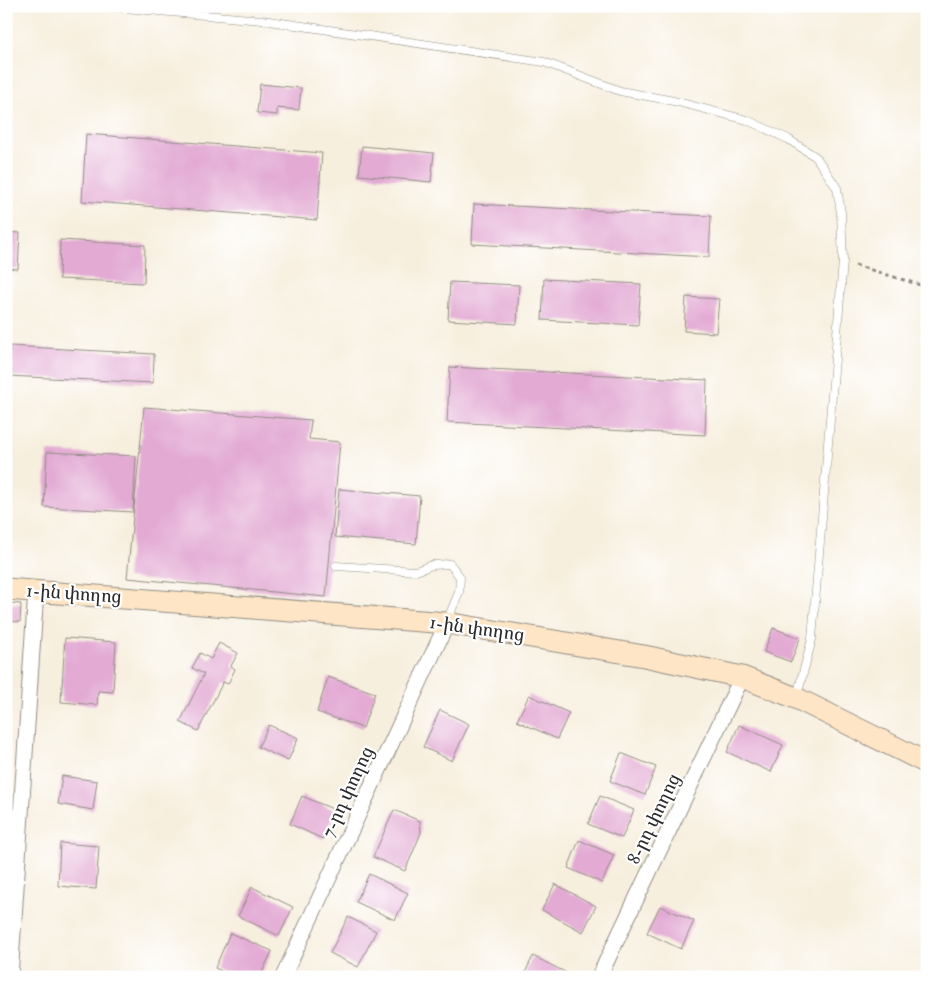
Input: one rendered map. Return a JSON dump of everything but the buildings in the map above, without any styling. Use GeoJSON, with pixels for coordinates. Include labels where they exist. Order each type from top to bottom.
{"type":"FeatureCollection","features":[{"type":"Feature","properties":{"kind":"main road","name":"1-ին փողոց"},"geometry":{"type":"LineString","coordinates":[[6,589],[447,623],[644,656],[742,677],[796,698],[927,763]]}},
{"type":"Feature","properties":{"kind":"street"},"geometry":{"type":"LineString","coordinates":[[10,977],[36,591]]}},
{"type":"Feature","properties":{"kind":"street","name":"7-րդ փողոց"},"geometry":{"type":"LineString","coordinates":[[282,977],[447,623]]}},
{"type":"Feature","properties":{"kind":"street","name":"8-րդ փողոց"},"geometry":{"type":"LineString","coordinates":[[599,977],[742,677]]}},
{"type":"Feature","properties":{"kind":"lane"},"geometry":{"type":"LineString","coordinates":[[102,6],[262,20],[544,62],[620,91],[674,101],[747,120],[788,139],[816,157],[837,188],[841,213],[843,261],[812,639],[796,698]]}},
{"type":"Feature","properties":{"kind":"lane"},"geometry":{"type":"LineString","coordinates":[[336,566],[416,571],[432,565],[450,564],[460,577],[459,592],[447,623]]}},
{"type":"Feature","properties":{"kind":"path"},"geometry":{"type":"LineString","coordinates":[[843,261],[927,287]]}}]}
